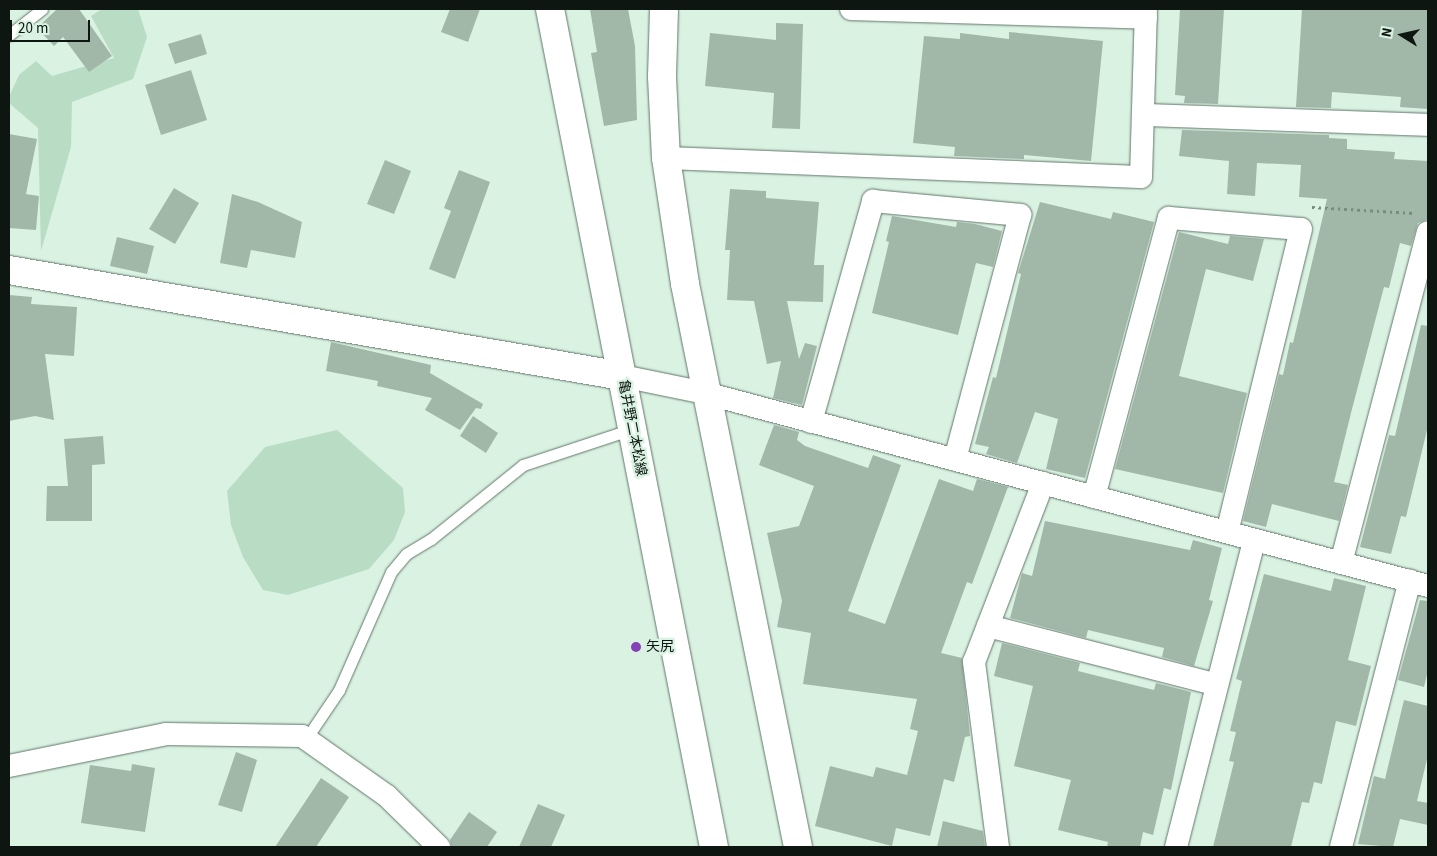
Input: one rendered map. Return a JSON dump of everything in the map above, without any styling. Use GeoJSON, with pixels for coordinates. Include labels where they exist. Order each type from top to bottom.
{"type":"FeatureCollection","features":[{"type":"Feature","properties":{"kind":"street","name":"亀井野二本松線"},"geometry":{"type":"LineString","coordinates":[[550,9],[714,847]]}},
{"type":"Feature","properties":{"kind":"street"},"geometry":{"type":"LineString","coordinates":[[664,9],[662,77],[666,158],[684,284],[798,847]]}},
{"type":"Feature","properties":{"kind":"street"},"geometry":{"type":"LineString","coordinates":[[666,158],[1141,177],[1146,13],[851,9]]}},
{"type":"Feature","properties":{"kind":"street"},"geometry":{"type":"LineString","coordinates":[[1143,115],[1428,125]]}},
{"type":"Feature","properties":{"kind":"street"},"geometry":{"type":"LineString","coordinates":[[811,422],[873,201],[1020,215],[955,460]]}},
{"type":"Feature","properties":{"kind":"street"},"geometry":{"type":"LineString","coordinates":[[1094,497],[1169,218],[1301,228],[1226,532]]}},
{"type":"Feature","properties":{"kind":"street"},"geometry":{"type":"LineString","coordinates":[[1341,563],[1428,232]]}},
{"type":"Feature","properties":{"kind":"street"},"geometry":{"type":"LineString","coordinates":[[9,270],[622,376],[706,393],[1419,584],[1340,847]]}},
{"type":"Feature","properties":{"kind":"street"},"geometry":{"type":"LineString","coordinates":[[998,847],[974,662],[1043,483]]}},
{"type":"Feature","properties":{"kind":"street"},"geometry":{"type":"LineString","coordinates":[[1176,847],[1254,540]]}},
{"type":"Feature","properties":{"kind":"street"},"geometry":{"type":"LineString","coordinates":[[988,626],[1217,686]]}},
{"type":"Feature","properties":{"kind":"street"},"geometry":{"type":"LineString","coordinates":[[9,766],[166,734],[302,736],[387,796],[439,847]]}},
{"type":"Feature","properties":{"kind":"lane"},"geometry":{"type":"LineString","coordinates":[[9,35],[42,9]]}},
{"type":"Feature","properties":{"kind":"lane"},"geometry":{"type":"LineString","coordinates":[[306,739],[339,690],[391,572],[406,554],[431,539],[523,465],[632,429]]}},
{"type":"Feature","properties":{"kind":"green space"},"geometry":{"type":"Polygon","coordinates":[[[102,9],[138,9],[147,37],[133,79],[72,102],[71,147],[41,251],[38,128],[9,103],[9,97],[19,75],[36,61],[52,76],[114,58],[91,16],[102,9]]]}},
{"type":"Feature","properties":{"kind":"green space"},"geometry":{"type":"Polygon","coordinates":[[[337,430],[403,488],[405,512],[394,540],[369,569],[288,595],[263,590],[243,557],[231,525],[227,491],[265,447],[337,430]]]}},
{"type":"Feature","properties":{"kind":"building"},"geometry":{"type":"Polygon","coordinates":[[[57,9],[79,9],[112,56],[89,72],[63,37],[54,46],[37,28],[57,9]]]}},
{"type":"Feature","properties":{"kind":"building"},"geometry":{"type":"Polygon","coordinates":[[[450,9],[480,9],[468,42],[441,32],[450,9]]]}},
{"type":"Feature","properties":{"kind":"building"},"geometry":{"type":"Polygon","coordinates":[[[590,9],[628,9],[635,46],[637,120],[604,126],[591,53],[597,52],[590,9]]]}},
{"type":"Feature","properties":{"kind":"building"},"geometry":{"type":"Polygon","coordinates":[[[1180,9],[1224,9],[1218,104],[1184,103],[1185,96],[1175,95],[1180,9]]]}},
{"type":"Feature","properties":{"kind":"building"},"geometry":{"type":"Polygon","coordinates":[[[1302,9],[1428,9],[1428,109],[1400,107],[1401,97],[1332,92],[1331,108],[1296,107],[1302,9]]]}},
{"type":"Feature","properties":{"kind":"building"},"geometry":{"type":"Polygon","coordinates":[[[776,23],[803,24],[800,129],[772,128],[774,93],[705,86],[710,33],[776,40],[776,23]]]}},
{"type":"Feature","properties":{"kind":"building"},"geometry":{"type":"Polygon","coordinates":[[[1009,32],[1103,41],[1091,161],[1024,155],[1024,159],[954,156],[955,147],[913,143],[924,36],[960,39],[960,33],[1009,39],[1009,32]]]}},
{"type":"Feature","properties":{"kind":"building"},"geometry":{"type":"Polygon","coordinates":[[[201,34],[207,54],[175,64],[168,44],[201,34]]]}},
{"type":"Feature","properties":{"kind":"building"},"geometry":{"type":"Polygon","coordinates":[[[191,70],[207,120],[161,135],[145,85],[191,70]]]}},
{"type":"Feature","properties":{"kind":"building"},"geometry":{"type":"Polygon","coordinates":[[[1182,130],[1329,135],[1329,138],[1347,139],[1347,149],[1395,152],[1394,159],[1428,161],[1428,219],[1418,223],[1411,246],[1400,243],[1389,288],[1384,287],[1351,413],[1334,482],[1348,485],[1339,521],[1272,504],[1266,527],[1243,521],[1279,374],[1283,375],[1290,342],[1293,343],[1327,199],[1299,197],[1301,165],[1257,163],[1255,196],[1227,194],[1229,161],[1179,156],[1182,130]]]}},
{"type":"Feature","properties":{"kind":"building"},"geometry":{"type":"Polygon","coordinates":[[[9,134],[37,139],[26,194],[39,196],[36,230],[9,228],[9,134]]]}},
{"type":"Feature","properties":{"kind":"building"},"geometry":{"type":"Polygon","coordinates":[[[385,160],[411,171],[394,214],[367,204],[385,160]]]}},
{"type":"Feature","properties":{"kind":"building"},"geometry":{"type":"Polygon","coordinates":[[[459,170],[490,182],[455,279],[429,269],[451,211],[444,208],[459,170]]]}},
{"type":"Feature","properties":{"kind":"building"},"geometry":{"type":"Polygon","coordinates":[[[174,188],[199,203],[175,244],[149,229],[174,188]]]}},
{"type":"Feature","properties":{"kind":"building"},"geometry":{"type":"Polygon","coordinates":[[[730,189],[766,191],[766,198],[819,202],[814,265],[824,265],[823,302],[787,301],[799,359],[805,343],[817,346],[802,405],[773,398],[781,361],[767,364],[754,301],[727,300],[730,250],[725,250],[730,189]]]}},
{"type":"Feature","properties":{"kind":"building"},"geometry":{"type":"Polygon","coordinates":[[[232,194],[258,202],[302,222],[295,258],[251,250],[247,268],[220,263],[232,194]]]}},
{"type":"Feature","properties":{"kind":"building"},"geometry":{"type":"Polygon","coordinates":[[[1040,202],[1111,219],[1113,212],[1154,222],[1085,478],[1046,469],[1058,419],[1035,412],[1017,463],[986,454],[989,447],[975,444],[993,377],[996,378],[1021,274],[1018,273],[1040,202]]]}},
{"type":"Feature","properties":{"kind":"building"},"geometry":{"type":"Polygon","coordinates":[[[892,216],[956,227],[957,222],[975,224],[1002,231],[993,267],[976,263],[958,335],[872,313],[889,242],[886,241],[892,216]]]}},
{"type":"Feature","properties":{"kind":"building"},"geometry":{"type":"Polygon","coordinates":[[[1179,232],[1228,244],[1230,236],[1264,239],[1253,281],[1206,269],[1179,376],[1247,393],[1223,493],[1115,469],[1179,232]]]}},
{"type":"Feature","properties":{"kind":"building"},"geometry":{"type":"Polygon","coordinates":[[[117,237],[154,246],[147,274],[110,266],[117,237]]]}},
{"type":"Feature","properties":{"kind":"building"},"geometry":{"type":"Polygon","coordinates":[[[9,295],[32,297],[31,304],[77,307],[74,356],[45,354],[54,420],[35,416],[9,421],[9,295]]]}},
{"type":"Feature","properties":{"kind":"building"},"geometry":{"type":"Polygon","coordinates":[[[1421,325],[1428,326],[1428,426],[1406,517],[1401,516],[1391,554],[1360,547],[1389,435],[1395,436],[1421,325]]]}},
{"type":"Feature","properties":{"kind":"building"},"geometry":{"type":"Polygon","coordinates":[[[331,342],[431,365],[430,373],[483,404],[481,409],[476,408],[460,430],[425,410],[432,398],[377,386],[378,381],[326,371],[331,342]]]}},
{"type":"Feature","properties":{"kind":"building"},"geometry":{"type":"Polygon","coordinates":[[[473,416],[498,433],[486,453],[460,436],[473,416]]]}},
{"type":"Feature","properties":{"kind":"building"},"geometry":{"type":"Polygon","coordinates":[[[774,425],[799,432],[797,440],[805,446],[868,468],[873,455],[901,465],[848,611],[885,624],[939,479],[973,491],[977,479],[1008,487],[972,584],[967,582],[941,653],[962,658],[970,736],[965,737],[954,782],[944,779],[930,836],[896,828],[892,846],[815,826],[830,766],[873,777],[876,767],[907,775],[918,731],[910,729],[917,699],[803,684],[811,633],[777,627],[782,601],[767,533],[799,526],[814,486],[759,465],[774,425]]]}},
{"type":"Feature","properties":{"kind":"building"},"geometry":{"type":"Polygon","coordinates":[[[103,436],[105,464],[92,465],[92,521],[46,521],[47,486],[68,486],[64,439],[103,436]]]}},
{"type":"Feature","properties":{"kind":"building"},"geometry":{"type":"Polygon","coordinates":[[[1045,521],[1190,550],[1193,540],[1222,548],[1209,600],[1213,601],[1194,666],[1162,657],[1164,648],[1088,630],[1086,638],[1010,618],[1022,573],[1032,576],[1045,521]]]}},
{"type":"Feature","properties":{"kind":"building"},"geometry":{"type":"Polygon","coordinates":[[[1264,574],[1331,591],[1334,578],[1366,586],[1348,660],[1371,666],[1356,726],[1336,721],[1322,784],[1314,782],[1309,803],[1302,802],[1291,847],[1213,847],[1234,762],[1229,761],[1236,732],[1230,731],[1242,681],[1236,679],[1264,574]]]}},
{"type":"Feature","properties":{"kind":"building"},"geometry":{"type":"Polygon","coordinates":[[[1420,600],[1428,601],[1428,670],[1424,687],[1398,680],[1420,600]]]}},
{"type":"Feature","properties":{"kind":"building"},"geometry":{"type":"Polygon","coordinates":[[[1002,643],[1080,663],[1078,671],[1154,690],[1156,683],[1191,692],[1171,790],[1164,788],[1153,835],[1143,832],[1140,847],[1107,847],[1108,842],[1058,830],[1071,780],[1014,766],[1033,686],[994,676],[1002,643]]]}},
{"type":"Feature","properties":{"kind":"building"},"geometry":{"type":"Polygon","coordinates":[[[1404,700],[1428,706],[1428,755],[1417,801],[1428,803],[1428,825],[1400,819],[1393,847],[1358,844],[1374,776],[1385,779],[1404,700]]]}},
{"type":"Feature","properties":{"kind":"building"},"geometry":{"type":"Polygon","coordinates":[[[236,752],[257,760],[242,812],[218,805],[236,752]]]}},
{"type":"Feature","properties":{"kind":"building"},"geometry":{"type":"Polygon","coordinates":[[[132,764],[155,768],[145,832],[81,823],[90,765],[131,771],[132,764]]]}},
{"type":"Feature","properties":{"kind":"building"},"geometry":{"type":"Polygon","coordinates":[[[321,778],[349,797],[316,847],[275,847],[321,778]]]}},
{"type":"Feature","properties":{"kind":"building"},"geometry":{"type":"Polygon","coordinates":[[[538,804],[565,815],[551,847],[519,847],[538,804]]]}},
{"type":"Feature","properties":{"kind":"building"},"geometry":{"type":"Polygon","coordinates":[[[469,812],[497,832],[487,847],[452,847],[450,840],[469,812]]]}},
{"type":"Feature","properties":{"kind":"building"},"geometry":{"type":"Polygon","coordinates":[[[943,821],[983,831],[985,847],[937,847],[943,821]]]}},
{"type":"Feature","properties":{"kind":"place","name":"矢尻"},"geometry":{"type":"Point","coordinates":[636,647]}}]}
